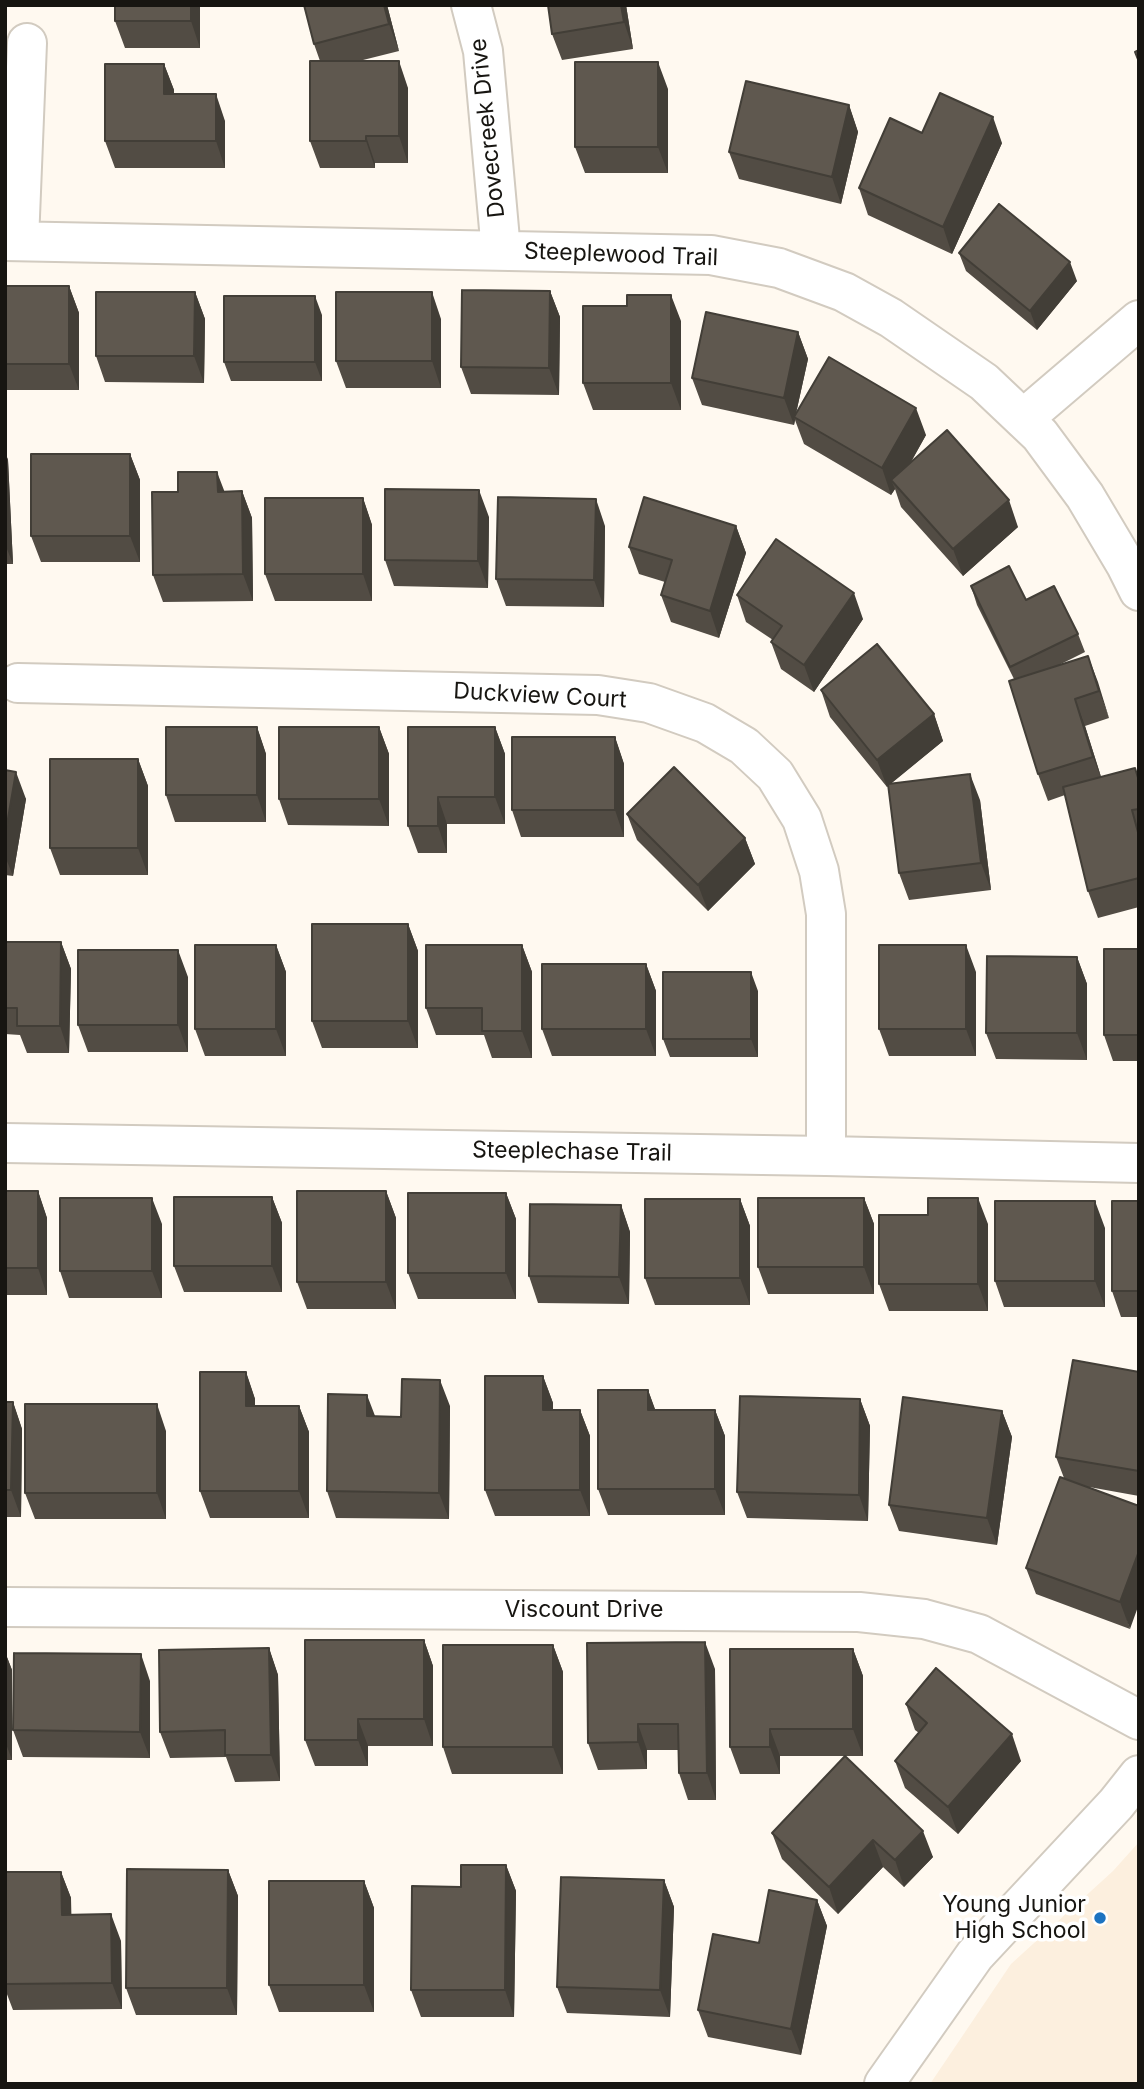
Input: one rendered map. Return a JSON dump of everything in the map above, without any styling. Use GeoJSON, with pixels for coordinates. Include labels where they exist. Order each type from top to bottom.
{"type":"FeatureCollection","features":[{"type":"Feature","properties":{"kind":"street","name":"Dovecreek Drive"},"geometry":{"type":"LineString","coordinates":[[471,5],[483,51],[501,251]]}},
{"type":"Feature","properties":{"kind":"street"},"geometry":{"type":"LineString","coordinates":[[12,241],[27,43]]}},
{"type":"Feature","properties":{"kind":"street","name":"Steeplewood Trail"},"geometry":{"type":"LineString","coordinates":[[12,241],[711,255],[779,268],[844,292],[891,318],[984,382],[1040,435],[1085,496],[1139,591]]}},
{"type":"Feature","properties":{"kind":"street"},"geometry":{"type":"LineString","coordinates":[[1023,419],[1139,320]]}},
{"type":"Feature","properties":{"kind":"street","name":"Duckview Court"},"geometry":{"type":"LineString","coordinates":[[18,683],[598,695],[649,702],[705,723],[744,746],[775,775],[802,819],[820,871],[826,915],[826,1156]]}},
{"type":"Feature","properties":{"kind":"street","name":"Steeplechase Trail"},"geometry":{"type":"LineString","coordinates":[[5,1143],[1139,1163]]}},
{"type":"Feature","properties":{"kind":"street","name":"Viscount Drive"},"geometry":{"type":"LineString","coordinates":[[5,1607],[859,1612],[924,1619],[979,1634],[1139,1720]]}},
{"type":"Feature","properties":{"kind":"street"},"geometry":{"type":"LineString","coordinates":[[884,2084],[975,1955],[1116,1804],[1139,1775]]}},
{"type":"Feature","properties":{"kind":"shaded area","name":"Young Junior High School"},"geometry":{"type":"Polygon","coordinates":[[[1139,1842],[1139,2084],[930,2084],[1011,1964],[1113,1871],[1139,1842]]]}},
{"type":"Feature","properties":{"kind":"building"},"geometry":{"type":"Polygon","coordinates":[[[115,5],[191,5],[191,21],[115,21],[115,5]]]}},
{"type":"Feature","properties":{"kind":"building"},"geometry":{"type":"Polygon","coordinates":[[[304,5],[384,5],[389,24],[314,44],[304,5]]]}},
{"type":"Feature","properties":{"kind":"building"},"geometry":{"type":"Polygon","coordinates":[[[548,5],[621,5],[624,22],[552,34],[548,5]]]}},
{"type":"Feature","properties":{"kind":"building"},"geometry":{"type":"Polygon","coordinates":[[[310,61],[399,61],[399,136],[366,136],[366,141],[310,141],[310,61]]]}},
{"type":"Feature","properties":{"kind":"building"},"geometry":{"type":"Polygon","coordinates":[[[575,62],[658,62],[658,147],[575,147],[575,62]]]}},
{"type":"Feature","properties":{"kind":"building"},"geometry":{"type":"Polygon","coordinates":[[[105,64],[164,64],[164,94],[216,94],[216,141],[105,141],[105,64]]]}},
{"type":"Feature","properties":{"kind":"building"},"geometry":{"type":"Polygon","coordinates":[[[746,81],[849,105],[832,177],[729,152],[746,81]]]}},
{"type":"Feature","properties":{"kind":"building"},"geometry":{"type":"Polygon","coordinates":[[[940,93],[993,117],[943,227],[859,188],[890,118],[922,133],[940,93]]]}},
{"type":"Feature","properties":{"kind":"building"},"geometry":{"type":"Polygon","coordinates":[[[999,204],[1070,262],[1030,311],[959,253],[999,204]]]}},
{"type":"Feature","properties":{"kind":"building"},"geometry":{"type":"Polygon","coordinates":[[[5,286],[69,286],[69,364],[5,364],[5,286]]]}},
{"type":"Feature","properties":{"kind":"building"},"geometry":{"type":"Polygon","coordinates":[[[462,290],[550,291],[549,368],[461,367],[462,290]]]}},
{"type":"Feature","properties":{"kind":"building"},"geometry":{"type":"Polygon","coordinates":[[[96,292],[195,292],[194,356],[96,356],[96,292]]]}},
{"type":"Feature","properties":{"kind":"building"},"geometry":{"type":"Polygon","coordinates":[[[336,292],[432,292],[432,361],[336,361],[336,292]]]}},
{"type":"Feature","properties":{"kind":"building"},"geometry":{"type":"Polygon","coordinates":[[[627,295],[671,295],[671,383],[583,383],[583,306],[627,306],[627,295]]]}},
{"type":"Feature","properties":{"kind":"building"},"geometry":{"type":"Polygon","coordinates":[[[224,296],[315,296],[315,362],[224,362],[224,296]]]}},
{"type":"Feature","properties":{"kind":"building"},"geometry":{"type":"Polygon","coordinates":[[[706,312],[798,332],[784,398],[692,378],[706,312]]]}},
{"type":"Feature","properties":{"kind":"building"},"geometry":{"type":"Polygon","coordinates":[[[829,357],[916,408],[882,468],[794,417],[829,357]]]}},
{"type":"Feature","properties":{"kind":"building"},"geometry":{"type":"Polygon","coordinates":[[[947,430],[1009,500],[953,549],[891,480],[947,430]]]}},
{"type":"Feature","properties":{"kind":"building"},"geometry":{"type":"Polygon","coordinates":[[[31,454],[130,454],[130,536],[31,536],[31,454]]]}},
{"type":"Feature","properties":{"kind":"building"},"geometry":{"type":"Polygon","coordinates":[[[178,472],[217,472],[218,492],[242,491],[243,574],[153,575],[152,492],[178,492],[178,472]]]}},
{"type":"Feature","properties":{"kind":"building"},"geometry":{"type":"Polygon","coordinates":[[[385,489],[479,490],[478,561],[385,560],[385,489]]]}},
{"type":"Feature","properties":{"kind":"building"},"geometry":{"type":"Polygon","coordinates":[[[498,497],[596,499],[594,580],[496,579],[498,497]]]}},
{"type":"Feature","properties":{"kind":"building"},"geometry":{"type":"Polygon","coordinates":[[[644,497],[736,526],[710,611],[661,595],[672,560],[629,547],[644,497]]]}},
{"type":"Feature","properties":{"kind":"building"},"geometry":{"type":"Polygon","coordinates":[[[265,498],[363,498],[363,574],[265,574],[265,498]]]}},
{"type":"Feature","properties":{"kind":"building"},"geometry":{"type":"Polygon","coordinates":[[[776,539],[854,593],[804,665],[771,642],[782,626],[737,595],[776,539]]]}},
{"type":"Feature","properties":{"kind":"building"},"geometry":{"type":"Polygon","coordinates":[[[1009,566],[1026,600],[1054,586],[1078,634],[1010,667],[971,586],[1009,566]]]}},
{"type":"Feature","properties":{"kind":"building"},"geometry":{"type":"Polygon","coordinates":[[[877,644],[934,714],[877,760],[821,690],[877,644]]]}},
{"type":"Feature","properties":{"kind":"building"},"geometry":{"type":"Polygon","coordinates":[[[1088,656],[1099,691],[1075,699],[1093,757],[1038,774],[1009,681],[1088,656]]]}},
{"type":"Feature","properties":{"kind":"building"},"geometry":{"type":"Polygon","coordinates":[[[166,727],[257,727],[257,795],[166,795],[166,727]]]}},
{"type":"Feature","properties":{"kind":"building"},"geometry":{"type":"Polygon","coordinates":[[[279,727],[379,727],[379,799],[279,799],[279,727]]]}},
{"type":"Feature","properties":{"kind":"building"},"geometry":{"type":"Polygon","coordinates":[[[408,727],[495,727],[495,797],[438,797],[438,826],[408,826],[408,727]]]}},
{"type":"Feature","properties":{"kind":"building"},"geometry":{"type":"Polygon","coordinates":[[[512,737],[615,737],[615,810],[512,810],[512,737]]]}},
{"type":"Feature","properties":{"kind":"building"},"geometry":{"type":"Polygon","coordinates":[[[50,759],[138,759],[138,848],[50,848],[50,759]]]}},
{"type":"Feature","properties":{"kind":"building"},"geometry":{"type":"Polygon","coordinates":[[[674,767],[745,838],[698,885],[627,814],[674,767]]]}},
{"type":"Feature","properties":{"kind":"building"},"geometry":{"type":"Polygon","coordinates":[[[1135,768],[1139,781],[1139,809],[1132,810],[1139,836],[1139,878],[1088,891],[1063,787],[1135,768]]]}},
{"type":"Feature","properties":{"kind":"building"},"geometry":{"type":"Polygon","coordinates":[[[5,770],[16,772],[5,836],[5,770]]]}},
{"type":"Feature","properties":{"kind":"building"},"geometry":{"type":"Polygon","coordinates":[[[970,774],[981,863],[899,873],[888,784],[970,774]]]}},
{"type":"Feature","properties":{"kind":"building"},"geometry":{"type":"Polygon","coordinates":[[[312,924],[408,924],[408,1021],[312,1021],[312,924]]]}},
{"type":"Feature","properties":{"kind":"building"},"geometry":{"type":"Polygon","coordinates":[[[5,942],[61,942],[60,1026],[17,1026],[17,1008],[5,1008],[5,942]]]}},
{"type":"Feature","properties":{"kind":"building"},"geometry":{"type":"Polygon","coordinates":[[[195,945],[276,945],[276,1029],[195,1029],[195,945]]]}},
{"type":"Feature","properties":{"kind":"building"},"geometry":{"type":"Polygon","coordinates":[[[426,945],[522,945],[522,1031],[482,1031],[482,1008],[426,1008],[426,945]]]}},
{"type":"Feature","properties":{"kind":"building"},"geometry":{"type":"Polygon","coordinates":[[[879,945],[966,945],[966,1029],[879,1029],[879,945]]]}},
{"type":"Feature","properties":{"kind":"building"},"geometry":{"type":"Polygon","coordinates":[[[1104,949],[1139,949],[1139,1035],[1104,1035],[1104,949]]]}},
{"type":"Feature","properties":{"kind":"building"},"geometry":{"type":"Polygon","coordinates":[[[78,950],[178,950],[178,1025],[78,1025],[78,950]]]}},
{"type":"Feature","properties":{"kind":"building"},"geometry":{"type":"Polygon","coordinates":[[[987,956],[1077,957],[1077,1033],[986,1033],[987,956]]]}},
{"type":"Feature","properties":{"kind":"building"},"geometry":{"type":"Polygon","coordinates":[[[542,964],[646,964],[646,1029],[542,1029],[542,964]]]}},
{"type":"Feature","properties":{"kind":"building"},"geometry":{"type":"Polygon","coordinates":[[[663,972],[751,972],[751,1039],[663,1039],[663,972]]]}},
{"type":"Feature","properties":{"kind":"building"},"geometry":{"type":"Polygon","coordinates":[[[5,1191],[38,1191],[38,1268],[5,1268],[5,1191]]]}},
{"type":"Feature","properties":{"kind":"building"},"geometry":{"type":"Polygon","coordinates":[[[297,1191],[386,1191],[386,1282],[297,1282],[297,1191]]]}},
{"type":"Feature","properties":{"kind":"building"},"geometry":{"type":"Polygon","coordinates":[[[408,1193],[506,1193],[506,1273],[408,1273],[408,1193]]]}},
{"type":"Feature","properties":{"kind":"building"},"geometry":{"type":"Polygon","coordinates":[[[174,1197],[272,1197],[272,1266],[174,1266],[174,1197]]]}},
{"type":"Feature","properties":{"kind":"building"},"geometry":{"type":"Polygon","coordinates":[[[60,1198],[152,1198],[152,1271],[60,1271],[60,1198]]]}},
{"type":"Feature","properties":{"kind":"building"},"geometry":{"type":"Polygon","coordinates":[[[758,1198],[864,1198],[864,1267],[758,1267],[758,1198]]]}},
{"type":"Feature","properties":{"kind":"building"},"geometry":{"type":"Polygon","coordinates":[[[928,1198],[978,1198],[978,1284],[879,1284],[879,1215],[928,1215],[928,1198]]]}},
{"type":"Feature","properties":{"kind":"building"},"geometry":{"type":"Polygon","coordinates":[[[645,1199],[740,1199],[740,1278],[645,1278],[645,1199]]]}},
{"type":"Feature","properties":{"kind":"building"},"geometry":{"type":"Polygon","coordinates":[[[995,1201],[1095,1201],[1095,1281],[995,1281],[995,1201]]]}},
{"type":"Feature","properties":{"kind":"building"},"geometry":{"type":"Polygon","coordinates":[[[1112,1201],[1139,1201],[1139,1291],[1112,1291],[1112,1201]]]}},
{"type":"Feature","properties":{"kind":"building"},"geometry":{"type":"Polygon","coordinates":[[[530,1204],[621,1205],[619,1277],[529,1276],[530,1204]]]}},
{"type":"Feature","properties":{"kind":"building"},"geometry":{"type":"Polygon","coordinates":[[[1073,1360],[1139,1372],[1139,1471],[1056,1457],[1073,1360]]]}},
{"type":"Feature","properties":{"kind":"building"},"geometry":{"type":"Polygon","coordinates":[[[200,1372],[246,1372],[246,1406],[299,1406],[299,1491],[200,1491],[200,1372]]]}},
{"type":"Feature","properties":{"kind":"building"},"geometry":{"type":"Polygon","coordinates":[[[485,1376],[543,1376],[543,1410],[580,1410],[580,1490],[485,1490],[485,1376]]]}},
{"type":"Feature","properties":{"kind":"building"},"geometry":{"type":"Polygon","coordinates":[[[402,1379],[440,1380],[439,1493],[327,1491],[328,1394],[367,1395],[367,1416],[401,1417],[402,1379]]]}},
{"type":"Feature","properties":{"kind":"building"},"geometry":{"type":"Polygon","coordinates":[[[598,1390],[648,1390],[648,1410],[715,1410],[715,1489],[598,1489],[598,1390]]]}},
{"type":"Feature","properties":{"kind":"building"},"geometry":{"type":"Polygon","coordinates":[[[740,1396],[860,1399],[859,1495],[737,1492],[740,1396]]]}},
{"type":"Feature","properties":{"kind":"building"},"geometry":{"type":"Polygon","coordinates":[[[903,1397],[1002,1411],[987,1518],[889,1505],[903,1397]]]}},
{"type":"Feature","properties":{"kind":"building"},"geometry":{"type":"Polygon","coordinates":[[[5,1402],[13,1402],[11,1490],[5,1490],[5,1402]]]}},
{"type":"Feature","properties":{"kind":"building"},"geometry":{"type":"Polygon","coordinates":[[[25,1404],[157,1404],[157,1493],[25,1493],[25,1404]]]}},
{"type":"Feature","properties":{"kind":"building"},"geometry":{"type":"Polygon","coordinates":[[[1060,1477],[1139,1506],[1139,1551],[1120,1602],[1026,1568],[1060,1477]]]}},
{"type":"Feature","properties":{"kind":"building"},"geometry":{"type":"Polygon","coordinates":[[[305,1640],[424,1640],[424,1719],[358,1719],[358,1740],[305,1740],[305,1640]]]}},
{"type":"Feature","properties":{"kind":"building"},"geometry":{"type":"Polygon","coordinates":[[[705,1642],[707,1773],[679,1773],[678,1724],[638,1724],[638,1742],[588,1743],[587,1643],[705,1642]]]}},
{"type":"Feature","properties":{"kind":"building"},"geometry":{"type":"Polygon","coordinates":[[[443,1645],[553,1645],[553,1747],[443,1747],[443,1645]]]}},
{"type":"Feature","properties":{"kind":"building"},"geometry":{"type":"Polygon","coordinates":[[[269,1648],[271,1755],[225,1755],[225,1730],[160,1732],[159,1650],[269,1648]]]}},
{"type":"Feature","properties":{"kind":"building"},"geometry":{"type":"Polygon","coordinates":[[[730,1649],[853,1649],[853,1729],[770,1729],[770,1747],[730,1747],[730,1649]]]}},
{"type":"Feature","properties":{"kind":"building"},"geometry":{"type":"Polygon","coordinates":[[[14,1653],[141,1654],[140,1732],[13,1730],[14,1653]]]}},
{"type":"Feature","properties":{"kind":"building"},"geometry":{"type":"Polygon","coordinates":[[[936,1668],[1012,1734],[948,1807],[895,1761],[927,1723],[906,1704],[936,1668]]]}},
{"type":"Feature","properties":{"kind":"building"},"geometry":{"type":"Polygon","coordinates":[[[845,1756],[923,1831],[895,1860],[873,1840],[829,1887],[772,1833],[845,1756]]]}},
{"type":"Feature","properties":{"kind":"building"},"geometry":{"type":"Polygon","coordinates":[[[461,1865],[506,1865],[505,1990],[411,1990],[412,1886],[461,1887],[461,1865]]]}},
{"type":"Feature","properties":{"kind":"building"},"geometry":{"type":"Polygon","coordinates":[[[127,1869],[228,1870],[227,1988],[126,1988],[127,1869]]]}},
{"type":"Feature","properties":{"kind":"building"},"geometry":{"type":"Polygon","coordinates":[[[5,1872],[61,1872],[62,1915],[111,1914],[112,1983],[5,1984],[5,1872]]]}},
{"type":"Feature","properties":{"kind":"building"},"geometry":{"type":"Polygon","coordinates":[[[561,1877],[664,1880],[660,1990],[557,1987],[561,1877]]]}},
{"type":"Feature","properties":{"kind":"building"},"geometry":{"type":"Polygon","coordinates":[[[269,1881],[364,1881],[364,1985],[269,1985],[269,1881]]]}},
{"type":"Feature","properties":{"kind":"building"},"geometry":{"type":"Polygon","coordinates":[[[769,1890],[817,1900],[791,2029],[698,2010],[713,1934],[759,1943],[769,1890]]]}},
{"type":"Feature","properties":{"kind":"place","name":"Young Junior High School"},"geometry":{"type":"Point","coordinates":[1100,1918]}}]}
